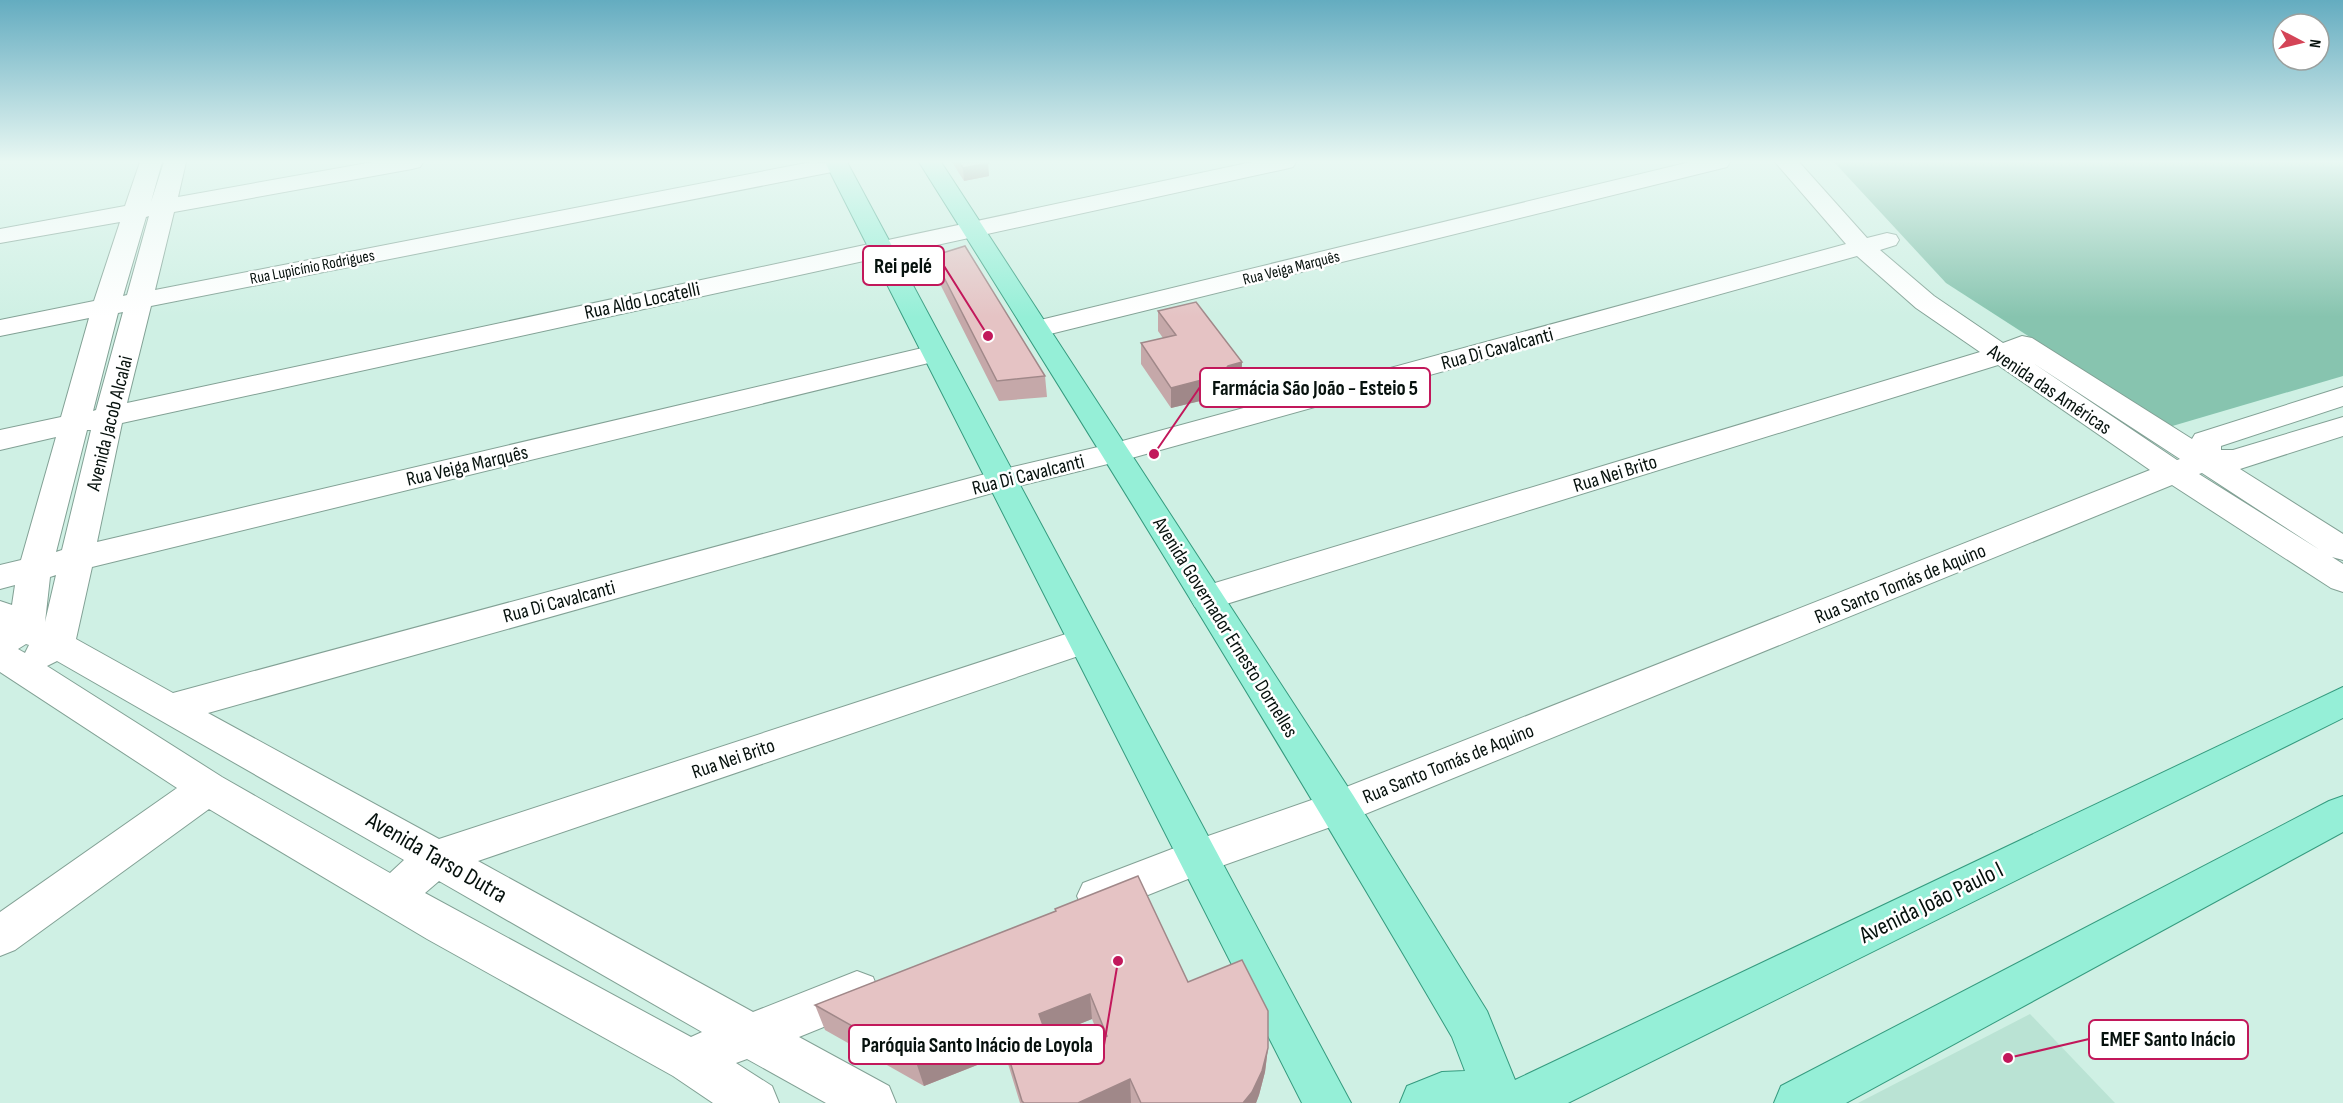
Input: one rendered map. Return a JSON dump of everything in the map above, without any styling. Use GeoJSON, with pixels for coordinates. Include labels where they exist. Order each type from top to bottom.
{"type":"FeatureCollection","features":[{"type":"Feature","properties":{"kind":"main road"},"geometry":{"type":"LineString","coordinates":[[862,213],[1084,641],[1200,856],[1327,1103]]}},
{"type":"Feature","properties":{"kind":"main road","name":"Avenida Governador Ernesto Dornelles"},"geometry":{"type":"LineString","coordinates":[[963,213],[1117,452],[1339,807],[1471,1026],[1500,1103]]}},
{"type":"Feature","properties":{"kind":"main road","name":"Avenida João Paulo I"},"geometry":{"type":"LineString","coordinates":[[1518,1103],[2343,700]]}},
{"type":"Feature","properties":{"kind":"main road"},"geometry":{"type":"LineString","coordinates":[[1798,1103],[2343,813]]}},
{"type":"Feature","properties":{"kind":"main road"},"geometry":{"type":"LineString","coordinates":[[1424,1103],[1432,1098],[1454,1094],[1478,1095],[1500,1103]]}},
{"type":"Feature","properties":{"kind":"street"},"geometry":{"type":"LineString","coordinates":[[0,236],[125,213]]}},
{"type":"Feature","properties":{"kind":"street","name":"Avenida Jacob Alcalai"},"geometry":{"type":"LineString","coordinates":[[15,647],[106,307],[148,213]]}},
{"type":"Feature","properties":{"kind":"street","name":"Avenida Jacob Alcalai"},"geometry":{"type":"LineString","coordinates":[[15,647],[76,559],[109,416],[140,300],[150,213]]}},
{"type":"Feature","properties":{"kind":"street","name":"Rua Lupicínio Rodrigues"},"geometry":{"type":"LineString","coordinates":[[0,328],[580,213]]}},
{"type":"Feature","properties":{"kind":"street","name":"Rua Aldo Locatelli"},"geometry":{"type":"LineString","coordinates":[[0,440],[1045,213]]}},
{"type":"Feature","properties":{"kind":"street","name":"Rua Veiga Marquês"},"geometry":{"type":"LineString","coordinates":[[1038,329],[1509,213]]}},
{"type":"Feature","properties":{"kind":"street","name":"Avenida das Américas"},"geometry":{"type":"LineString","coordinates":[[1842,213],[1875,244]]}},
{"type":"Feature","properties":{"kind":"street","name":"Avenida das Américas"},"geometry":{"type":"LineString","coordinates":[[1852,213],[1925,302],[2011,349],[2190,466],[2343,580]]}},
{"type":"Feature","properties":{"kind":"street","name":"Rua Di Cavalcanti"},"geometry":{"type":"LineString","coordinates":[[169,709],[1000,480],[1117,452],[1875,244]]}},
{"type":"Feature","properties":{"kind":"street","name":"Rua Nei Brito"},"geometry":{"type":"LineString","coordinates":[[1207,598],[2011,349]]}},
{"type":"Feature","properties":{"kind":"street","name":"Rua Veiga Marquês"},"geometry":{"type":"LineString","coordinates":[[0,577],[935,353]]}},
{"type":"Feature","properties":{"kind":"street"},"geometry":{"type":"LineString","coordinates":[[2190,466],[2206,441],[2343,396]]}},
{"type":"Feature","properties":{"kind":"street"},"geometry":{"type":"LineString","coordinates":[[2190,466],[2235,460],[2343,426]]}},
{"type":"Feature","properties":{"kind":"street","name":"Avenida das Américas"},"geometry":{"type":"LineString","coordinates":[[2190,466],[2343,549]]}},
{"type":"Feature","properties":{"kind":"street","name":"Rua Santo Tomás de Aquino"},"geometry":{"type":"LineString","coordinates":[[1068,908],[1200,856],[1339,807],[2190,466]]}},
{"type":"Feature","properties":{"kind":"street","name":"Rua Nei Brito"},"geometry":{"type":"LineString","coordinates":[[393,896],[438,857],[1084,641]]}},
{"type":"Feature","properties":{"kind":"street"},"geometry":{"type":"LineString","coordinates":[[15,647],[208,788],[393,896],[689,1060],[755,1103]]}},
{"type":"Feature","properties":{"kind":"street","name":"Avenida Tarso Dutra"},"geometry":{"type":"LineString","coordinates":[[15,647],[169,709],[438,857],[748,1035],[872,1103]]}},
{"type":"Feature","properties":{"kind":"street"},"geometry":{"type":"LineString","coordinates":[[0,936],[208,788]]}},
{"type":"Feature","properties":{"kind":"street"},"geometry":{"type":"LineString","coordinates":[[689,1060],[891,978]]}},
{"type":"Feature","properties":{"kind":"shaded area"},"geometry":{"type":"Polygon","coordinates":[[[1882,213],[2343,213],[2343,376],[2169,427],[1946,283],[1882,213]]]}},
{"type":"Feature","properties":{"kind":"shaded area"},"geometry":{"type":"Polygon","coordinates":[[[2030,1014],[2115,1103],[1858,1103],[2030,1014]]]}},
{"type":"Feature","properties":{"kind":"building"},"geometry":{"type":"Polygon","coordinates":[[[965,246],[1045,376],[997,381],[933,256],[965,246]]]}},
{"type":"Feature","properties":{"kind":"building"},"geometry":{"type":"Polygon","coordinates":[[[1196,302],[1242,362],[1228,366],[1221,375],[1171,388],[1141,343],[1176,335],[1158,311],[1196,302]]]}},
{"type":"Feature","properties":{"kind":"building"},"geometry":{"type":"Polygon","coordinates":[[[1138,876],[1188,982],[1242,960],[1268,1011],[1268,1048],[1262,1071],[1252,1092],[1243,1103],[1141,1103],[1130,1079],[1078,1103],[1024,1103],[1000,1029],[916,1062],[815,1005],[1056,911],[1055,909],[1138,876]],[[1090,994],[1039,1014],[1055,1059],[1107,1036],[1090,994]]]}},
{"type":"Feature","properties":{"kind":"place","name":"Rei pelé"},"geometry":{"type":"Point","coordinates":[988,336]}},
{"type":"Feature","properties":{"kind":"place","name":"Farmácia São João - Esteio 5"},"geometry":{"type":"Point","coordinates":[1154,454]}},
{"type":"Feature","properties":{"kind":"place","name":"Paróquia Santo Inácio de Loyola"},"geometry":{"type":"Point","coordinates":[1118,961]}},
{"type":"Feature","properties":{"kind":"place","name":"EMEF Santo Inácio"},"geometry":{"type":"Point","coordinates":[2008,1058]}}]}
